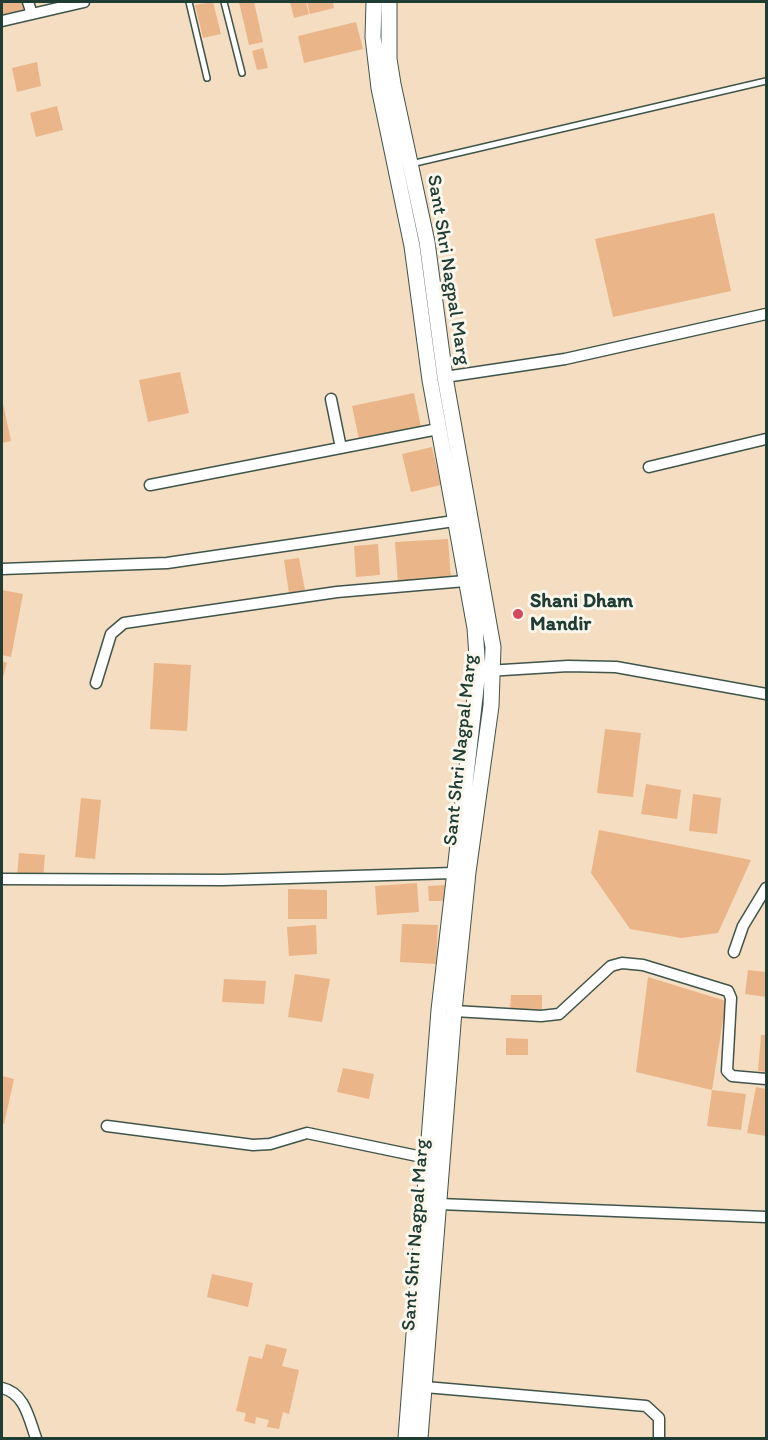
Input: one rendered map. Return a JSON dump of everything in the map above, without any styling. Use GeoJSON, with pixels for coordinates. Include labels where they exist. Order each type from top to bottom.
{"type":"FeatureCollection","features":[{"type":"Feature","properties":{"kind":"main road","name":"Sant Shri Nagpal Marg"},"geometry":{"type":"LineString","coordinates":[[374,2],[375,61],[412,246],[438,429],[454,521],[486,671],[453,873],[427,1158],[406,1438]]}},
{"type":"Feature","properties":{"kind":"main road","name":"Sant Shri Nagpal Marg"},"geometry":{"type":"LineString","coordinates":[[389,2],[389,58],[427,242],[445,377],[490,625],[454,1011],[420,1438]]}},
{"type":"Feature","properties":{"kind":"street"},"geometry":{"type":"LineString","coordinates":[[28,2],[32,14]]}},
{"type":"Feature","properties":{"kind":"street"},"geometry":{"type":"LineString","coordinates":[[2,21],[84,2]]}},
{"type":"Feature","properties":{"kind":"street"},"geometry":{"type":"LineString","coordinates":[[445,377],[565,358],[766,314]]}},
{"type":"Feature","properties":{"kind":"street"},"geometry":{"type":"LineString","coordinates":[[331,399],[341,448]]}},
{"type":"Feature","properties":{"kind":"street"},"geometry":{"type":"LineString","coordinates":[[150,485],[438,429]]}},
{"type":"Feature","properties":{"kind":"street"},"geometry":{"type":"LineString","coordinates":[[649,467],[766,439]]}},
{"type":"Feature","properties":{"kind":"street"},"geometry":{"type":"LineString","coordinates":[[2,569],[186,561],[454,521]]}},
{"type":"Feature","properties":{"kind":"street"},"geometry":{"type":"LineString","coordinates":[[96,683],[111,634],[124,623],[337,592],[465,581]]}},
{"type":"Feature","properties":{"kind":"street"},"geometry":{"type":"LineString","coordinates":[[486,671],[568,666],[616,667],[766,694]]}},
{"type":"Feature","properties":{"kind":"street"},"geometry":{"type":"LineString","coordinates":[[2,879],[223,880],[453,873]]}},
{"type":"Feature","properties":{"kind":"street"},"geometry":{"type":"LineString","coordinates":[[734,952],[743,926],[766,888]]}},
{"type":"Feature","properties":{"kind":"street"},"geometry":{"type":"LineString","coordinates":[[454,1011],[541,1016],[559,1014],[612,966],[635,963],[728,991],[731,998],[727,1071],[732,1076],[766,1079]]}},
{"type":"Feature","properties":{"kind":"street"},"geometry":{"type":"LineString","coordinates":[[107,1126],[253,1145],[270,1144],[307,1133],[427,1158]]}},
{"type":"Feature","properties":{"kind":"street"},"geometry":{"type":"LineString","coordinates":[[439,1204],[766,1217]]}},
{"type":"Feature","properties":{"kind":"street"},"geometry":{"type":"LineString","coordinates":[[425,1387],[646,1406],[659,1418],[659,1438]]}},
{"type":"Feature","properties":{"kind":"street"},"geometry":{"type":"LineString","coordinates":[[2,1388],[14,1392],[20,1399],[36,1438]]}},
{"type":"Feature","properties":{"kind":"lane"},"geometry":{"type":"LineString","coordinates":[[189,2],[207,78]]}},
{"type":"Feature","properties":{"kind":"lane"},"geometry":{"type":"LineString","coordinates":[[224,2],[242,73]]}},
{"type":"Feature","properties":{"kind":"lane"},"geometry":{"type":"LineString","coordinates":[[410,164],[766,81]]}},
{"type":"Feature","properties":{"kind":"building"},"geometry":{"type":"Polygon","coordinates":[[[2,2],[25,2],[28,13],[2,20],[2,2]]]}},
{"type":"Feature","properties":{"kind":"building"},"geometry":{"type":"Polygon","coordinates":[[[213,2],[221,34],[203,38],[195,5],[213,2]]]}},
{"type":"Feature","properties":{"kind":"building"},"geometry":{"type":"Polygon","coordinates":[[[239,2],[254,2],[263,42],[249,45],[239,2]]]}},
{"type":"Feature","properties":{"kind":"building"},"geometry":{"type":"Polygon","coordinates":[[[290,2],[306,2],[309,14],[294,18],[290,2]]]}},
{"type":"Feature","properties":{"kind":"building"},"geometry":{"type":"Polygon","coordinates":[[[307,2],[333,2],[334,8],[310,14],[307,2]]]}},
{"type":"Feature","properties":{"kind":"building"},"geometry":{"type":"Polygon","coordinates":[[[356,22],[363,49],[304,63],[298,36],[356,22]]]}},
{"type":"Feature","properties":{"kind":"building"},"geometry":{"type":"Polygon","coordinates":[[[263,48],[268,68],[257,70],[252,51],[263,48]]]}},
{"type":"Feature","properties":{"kind":"building"},"geometry":{"type":"Polygon","coordinates":[[[37,62],[41,86],[17,92],[12,68],[37,62]]]}},
{"type":"Feature","properties":{"kind":"building"},"geometry":{"type":"Polygon","coordinates":[[[57,106],[63,130],[36,137],[30,113],[57,106]]]}},
{"type":"Feature","properties":{"kind":"building"},"geometry":{"type":"Polygon","coordinates":[[[714,213],[731,291],[613,317],[595,239],[714,213]]]}},
{"type":"Feature","properties":{"kind":"building"},"geometry":{"type":"Polygon","coordinates":[[[180,372],[189,413],[148,422],[139,380],[180,372]]]}},
{"type":"Feature","properties":{"kind":"building"},"geometry":{"type":"Polygon","coordinates":[[[414,393],[421,427],[359,439],[352,406],[414,393]]]}},
{"type":"Feature","properties":{"kind":"building"},"geometry":{"type":"Polygon","coordinates":[[[2,399],[11,441],[2,443],[2,399]]]}},
{"type":"Feature","properties":{"kind":"building"},"geometry":{"type":"Polygon","coordinates":[[[432,447],[441,485],[411,492],[402,454],[432,447]]]}},
{"type":"Feature","properties":{"kind":"building"},"geometry":{"type":"Polygon","coordinates":[[[448,539],[451,580],[398,584],[395,542],[448,539]]]}},
{"type":"Feature","properties":{"kind":"building"},"geometry":{"type":"Polygon","coordinates":[[[378,544],[380,575],[356,577],[354,546],[378,544]]]}},
{"type":"Feature","properties":{"kind":"building"},"geometry":{"type":"Polygon","coordinates":[[[299,558],[305,590],[289,593],[284,560],[299,558]]]}},
{"type":"Feature","properties":{"kind":"building"},"geometry":{"type":"Polygon","coordinates":[[[2,590],[23,594],[11,657],[2,655],[2,590]]]}},
{"type":"Feature","properties":{"kind":"building"},"geometry":{"type":"Polygon","coordinates":[[[2,661],[7,663],[2,681],[2,661]]]}},
{"type":"Feature","properties":{"kind":"building"},"geometry":{"type":"Polygon","coordinates":[[[154,663],[191,665],[187,731],[150,729],[154,663]]]}},
{"type":"Feature","properties":{"kind":"building"},"geometry":{"type":"Polygon","coordinates":[[[605,729],[641,733],[633,797],[597,793],[605,729]]]}},
{"type":"Feature","properties":{"kind":"building"},"geometry":{"type":"Polygon","coordinates":[[[646,784],[681,790],[677,819],[641,814],[646,784]]]}},
{"type":"Feature","properties":{"kind":"building"},"geometry":{"type":"Polygon","coordinates":[[[693,794],[721,798],[717,834],[689,831],[693,794]]]}},
{"type":"Feature","properties":{"kind":"building"},"geometry":{"type":"Polygon","coordinates":[[[81,798],[101,800],[95,859],[75,857],[81,798]]]}},
{"type":"Feature","properties":{"kind":"building"},"geometry":{"type":"Polygon","coordinates":[[[599,830],[751,860],[718,933],[681,938],[630,929],[591,873],[599,830]]]}},
{"type":"Feature","properties":{"kind":"building"},"geometry":{"type":"Polygon","coordinates":[[[19,853],[45,855],[43,878],[17,876],[19,853]]]}},
{"type":"Feature","properties":{"kind":"building"},"geometry":{"type":"Polygon","coordinates":[[[417,883],[419,912],[377,915],[375,886],[417,883]]]}},
{"type":"Feature","properties":{"kind":"building"},"geometry":{"type":"Polygon","coordinates":[[[446,885],[447,901],[429,901],[428,886],[446,885]]]}},
{"type":"Feature","properties":{"kind":"building"},"geometry":{"type":"Polygon","coordinates":[[[288,889],[327,890],[327,919],[288,919],[288,889]]]}},
{"type":"Feature","properties":{"kind":"building"},"geometry":{"type":"Polygon","coordinates":[[[402,924],[438,925],[436,964],[400,962],[402,924]]]}},
{"type":"Feature","properties":{"kind":"building"},"geometry":{"type":"Polygon","coordinates":[[[316,925],[317,954],[289,956],[287,927],[316,925]]]}},
{"type":"Feature","properties":{"kind":"building"},"geometry":{"type":"Polygon","coordinates":[[[748,970],[766,972],[766,997],[745,994],[748,970]]]}},
{"type":"Feature","properties":{"kind":"building"},"geometry":{"type":"Polygon","coordinates":[[[295,974],[330,979],[322,1022],[288,1017],[295,974]]]}},
{"type":"Feature","properties":{"kind":"building"},"geometry":{"type":"Polygon","coordinates":[[[648,977],[726,1001],[712,1090],[636,1072],[648,977]]]}},
{"type":"Feature","properties":{"kind":"building"},"geometry":{"type":"Polygon","coordinates":[[[224,979],[266,981],[264,1004],[222,1002],[224,979]]]}},
{"type":"Feature","properties":{"kind":"building"},"geometry":{"type":"Polygon","coordinates":[[[511,995],[542,995],[542,1011],[510,1011],[511,995]]]}},
{"type":"Feature","properties":{"kind":"building"},"geometry":{"type":"Polygon","coordinates":[[[761,1035],[766,1035],[766,1072],[758,1071],[761,1035]]]}},
{"type":"Feature","properties":{"kind":"building"},"geometry":{"type":"Polygon","coordinates":[[[506,1038],[528,1039],[528,1055],[506,1055],[506,1038]]]}},
{"type":"Feature","properties":{"kind":"building"},"geometry":{"type":"Polygon","coordinates":[[[343,1068],[374,1074],[369,1099],[337,1092],[343,1068]]]}},
{"type":"Feature","properties":{"kind":"building"},"geometry":{"type":"Polygon","coordinates":[[[2,1076],[14,1079],[4,1124],[2,1124],[2,1076]]]}},
{"type":"Feature","properties":{"kind":"building"},"geometry":{"type":"Polygon","coordinates":[[[756,1087],[766,1089],[766,1136],[747,1133],[756,1087]]]}},
{"type":"Feature","properties":{"kind":"building"},"geometry":{"type":"Polygon","coordinates":[[[712,1090],[746,1094],[741,1130],[707,1126],[712,1090]]]}},
{"type":"Feature","properties":{"kind":"building"},"geometry":{"type":"Polygon","coordinates":[[[212,1274],[253,1283],[248,1307],[207,1297],[212,1274]]]}},
{"type":"Feature","properties":{"kind":"building"},"geometry":{"type":"Polygon","coordinates":[[[266,1344],[287,1349],[282,1366],[299,1370],[289,1414],[283,1412],[279,1429],[267,1427],[269,1420],[256,1417],[255,1424],[244,1421],[246,1413],[236,1411],[249,1356],[262,1359],[266,1344]]]}},
{"type":"Feature","properties":{"kind":"place","name":"Shani Dham Mandir"},"geometry":{"type":"Point","coordinates":[518,614]}}]}
